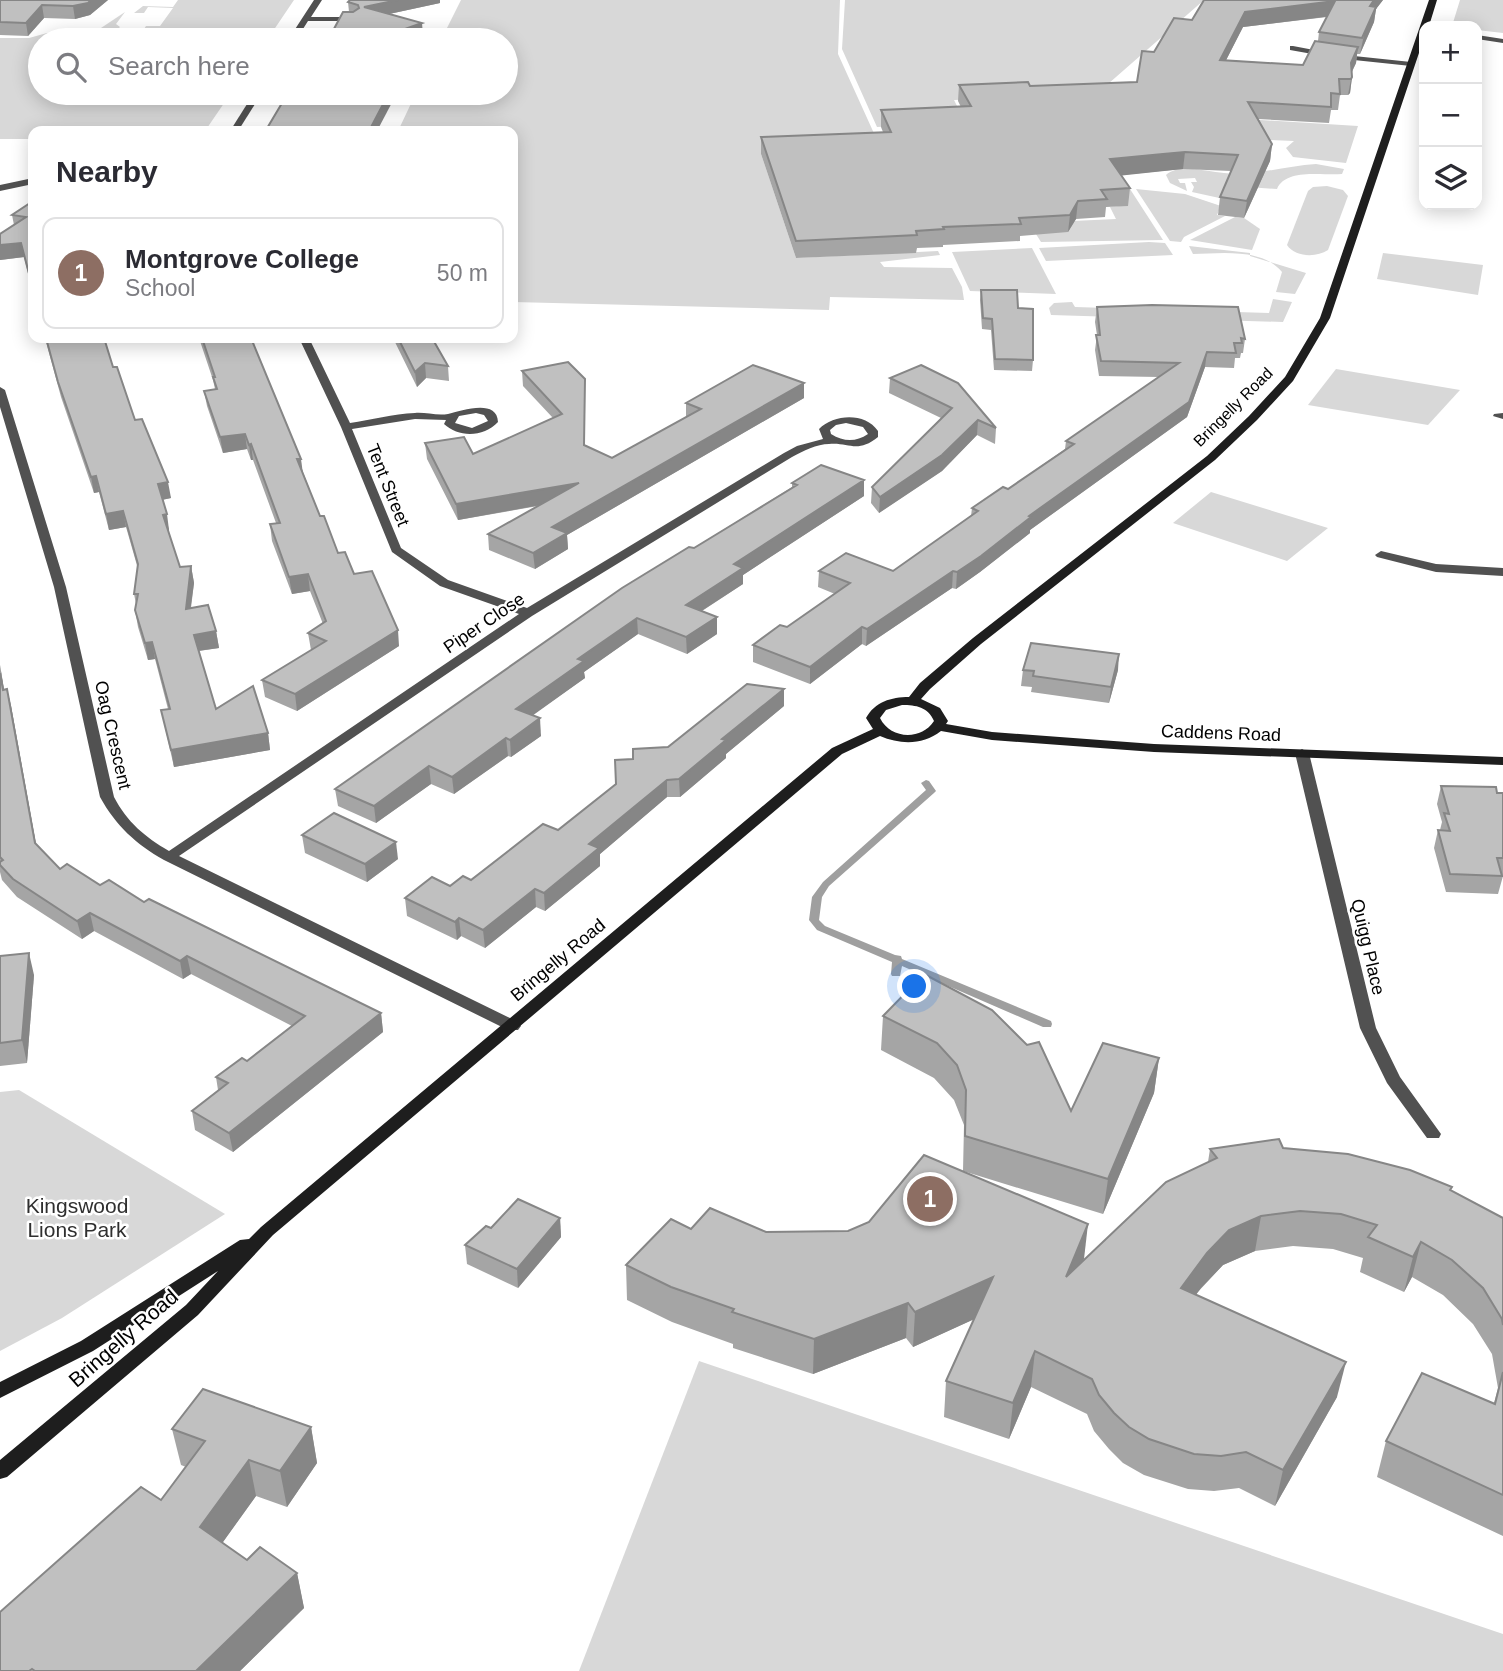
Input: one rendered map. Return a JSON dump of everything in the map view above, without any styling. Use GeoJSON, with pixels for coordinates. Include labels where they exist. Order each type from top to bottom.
{"type":"FeatureCollection","features":[{"type":"Feature","properties":{"kind":"main road","name":"Bringelly Road"},"geometry":{"type":"LineString","coordinates":[[1427,21],[1433,0]]}},
{"type":"Feature","properties":{"kind":"main road","name":"Bringelly Road"},"geometry":{"type":"LineString","coordinates":[[913,701],[925,686],[977,641],[1211,458],[1254,418],[1289,379],[1325,318],[1419,43]]}},
{"type":"Feature","properties":{"kind":"main road"},"geometry":{"type":"LineString","coordinates":[[913,701],[933,708],[939,714],[939,727],[924,737],[912,738],[880,731],[875,724],[876,712],[891,702],[913,701]]}},
{"type":"Feature","properties":{"kind":"main road","name":"Caddens Road"},"geometry":{"type":"LineString","coordinates":[[939,727],[992,736],[1154,748],[1503,761]]}},
{"type":"Feature","properties":{"kind":"main road","name":"Bringelly Road"},"geometry":{"type":"LineString","coordinates":[[0,1471],[192,1310],[267,1231],[837,751],[880,731]]}},
{"type":"Feature","properties":{"kind":"main road","name":"Bringelly Road"},"geometry":{"type":"LineString","coordinates":[[0,1391],[87,1346],[267,1231]]}},
{"type":"Feature","properties":{"kind":"street"},"geometry":{"type":"LineString","coordinates":[[300,28],[318,0]]}},
{"type":"Feature","properties":{"kind":"street"},"geometry":{"type":"LineString","coordinates":[[306,19],[354,19]]}},
{"type":"Feature","properties":{"kind":"street"},"geometry":{"type":"LineString","coordinates":[[1482,38],[1503,40]]}},
{"type":"Feature","properties":{"kind":"street"},"geometry":{"type":"LineString","coordinates":[[1293,48],[1335,56],[1411,64]]}},
{"type":"Feature","properties":{"kind":"street"},"geometry":{"type":"LineString","coordinates":[[236,126],[250,105]]}},
{"type":"Feature","properties":{"kind":"street"},"geometry":{"type":"LineString","coordinates":[[0,188],[28,182]]}},
{"type":"Feature","properties":{"kind":"street","name":"Tent Street"},"geometry":{"type":"LineString","coordinates":[[306,343],[346,427],[396,550],[444,583],[528,613]]}},
{"type":"Feature","properties":{"kind":"street","name":"Oag Crescent"},"geometry":{"type":"LineString","coordinates":[[0,390],[60,587],[107,797],[117,818],[140,840],[169,857],[513,1026]]}},
{"type":"Feature","properties":{"kind":"street"},"geometry":{"type":"LineString","coordinates":[[346,427],[415,416],[451,417]]}},
{"type":"Feature","properties":{"kind":"street","name":"Piper Close"},"geometry":{"type":"LineString","coordinates":[[169,857],[528,613],[788,455],[830,440]]}},
{"type":"Feature","properties":{"kind":"street"},"geometry":{"type":"LineString","coordinates":[[1381,555],[1436,568],[1503,572]]}},
{"type":"Feature","properties":{"kind":"street","name":"Quigg Place"},"geometry":{"type":"LineString","coordinates":[[1303,753],[1368,1028],[1393,1079],[1433,1133]]}},
{"type":"Feature","properties":{"kind":"green space"},"geometry":{"type":"Polygon","coordinates":[[[178,0],[294,0],[275,28],[145,28],[160,26],[173,8],[148,7],[144,13],[134,13],[143,6],[173,7],[178,0]]]}},
{"type":"Feature","properties":{"kind":"green space"},"geometry":{"type":"Polygon","coordinates":[[[461,0],[840,0],[838,54],[877,140],[761,154],[796,258],[938,251],[940,255],[880,262],[884,267],[952,268],[962,287],[964,300],[830,297],[829,310],[518,302],[518,126],[400,126],[410,105],[518,105],[518,28],[447,28],[461,0]]]}},
{"type":"Feature","properties":{"kind":"green space"},"geometry":{"type":"Polygon","coordinates":[[[845,0],[1204,0],[1108,84],[1197,116],[1358,126],[1346,163],[1293,157],[1286,148],[1294,141],[1251,139],[986,99],[954,100],[965,122],[877,127],[842,49],[845,0]]]}},
{"type":"Feature","properties":{"kind":"green space"},"geometry":{"type":"Polygon","coordinates":[[[1460,0],[1503,0],[1503,33],[1482,31],[1482,21],[1454,21],[1460,0]]]}},
{"type":"Feature","properties":{"kind":"green space"},"geometry":{"type":"Polygon","coordinates":[[[125,12],[116,24],[119,28],[101,28],[125,12]]]}},
{"type":"Feature","properties":{"kind":"green space"},"geometry":{"type":"Polygon","coordinates":[[[0,38],[28,38],[28,105],[223,105],[208,126],[28,126],[28,139],[0,139],[0,38]]]}},
{"type":"Feature","properties":{"kind":"green space"},"geometry":{"type":"Polygon","coordinates":[[[1316,164],[1344,169],[1342,174],[1306,174],[1288,178],[1277,189],[1233,186],[1224,199],[1192,192],[1194,187],[1191,182],[1197,182],[1195,178],[1178,179],[1180,183],[1185,183],[1187,191],[1170,183],[1166,175],[1178,169],[1247,173],[1316,164]]]}},
{"type":"Feature","properties":{"kind":"green space"},"geometry":{"type":"Polygon","coordinates":[[[1327,186],[1343,190],[1348,196],[1328,250],[1312,255],[1295,252],[1287,245],[1308,191],[1313,187],[1327,186]]]}},
{"type":"Feature","properties":{"kind":"green space"},"geometry":{"type":"Polygon","coordinates":[[[1120,188],[1130,189],[1163,240],[1041,242],[1029,223],[1116,219],[1110,207],[1128,205],[1120,188]]]}},
{"type":"Feature","properties":{"kind":"green space"},"geometry":{"type":"Polygon","coordinates":[[[1136,189],[1185,194],[1221,206],[1217,215],[1225,216],[1184,237],[1181,242],[1170,241],[1136,189]]]}},
{"type":"Feature","properties":{"kind":"green space"},"geometry":{"type":"Polygon","coordinates":[[[1235,217],[1244,218],[1260,229],[1252,250],[1190,240],[1235,217]]]}},
{"type":"Feature","properties":{"kind":"green space"},"geometry":{"type":"Polygon","coordinates":[[[1165,243],[1173,255],[1046,261],[1039,248],[1165,243]]]}},
{"type":"Feature","properties":{"kind":"green space"},"geometry":{"type":"Polygon","coordinates":[[[1189,246],[1250,253],[1250,255],[1193,254],[1189,246]]]}},
{"type":"Feature","properties":{"kind":"green space"},"geometry":{"type":"Polygon","coordinates":[[[1032,248],[1056,294],[970,291],[952,252],[1032,248]]]}},
{"type":"Feature","properties":{"kind":"green space"},"geometry":{"type":"Polygon","coordinates":[[[1383,253],[1483,265],[1478,295],[1377,279],[1383,253]]]}},
{"type":"Feature","properties":{"kind":"green space"},"geometry":{"type":"Polygon","coordinates":[[[1269,262],[1306,273],[1295,294],[1276,292],[1282,272],[1269,262]]]}},
{"type":"Feature","properties":{"kind":"green space"},"geometry":{"type":"Polygon","coordinates":[[[1273,299],[1292,302],[1283,322],[1051,315],[1049,308],[1054,303],[1072,302],[1075,307],[1269,313],[1273,299]]]}},
{"type":"Feature","properties":{"kind":"green space"},"geometry":{"type":"Polygon","coordinates":[[[1336,369],[1460,390],[1428,425],[1308,405],[1336,369]]]}},
{"type":"Feature","properties":{"kind":"green space"},"geometry":{"type":"Polygon","coordinates":[[[1211,492],[1328,528],[1287,561],[1173,523],[1211,492]]]}},
{"type":"Feature","properties":{"kind":"green space","name":"Kingswood Lions Park"},"geometry":{"type":"Polygon","coordinates":[[[19,1090],[225,1214],[62,1318],[0,1351],[0,1092],[19,1090]]]}},
{"type":"Feature","properties":{"kind":"green space"},"geometry":{"type":"Polygon","coordinates":[[[699,1361],[1503,1634],[1503,1671],[579,1671],[699,1361]]]}},
{"type":"Feature","properties":{"kind":"building"},"geometry":{"type":"Polygon","coordinates":[[[0,0],[91,0],[73,6],[42,5],[26,23],[0,22],[0,0]]]}},
{"type":"Feature","properties":{"kind":"building"},"geometry":{"type":"Polygon","coordinates":[[[398,0],[364,7],[422,23],[408,28],[334,28],[343,12],[353,12],[359,8],[358,5],[348,2],[398,0]]]}},
{"type":"Feature","properties":{"kind":"building"},"geometry":{"type":"Polygon","coordinates":[[[1204,0],[1374,0],[1370,6],[1376,7],[1362,38],[1319,32],[1335,1],[1245,12],[1220,60],[1303,65],[1315,41],[1358,47],[1351,63],[1352,77],[1339,79],[1340,94],[1331,93],[1331,107],[1248,102],[1272,144],[1247,201],[1220,197],[1238,155],[1185,152],[1110,159],[1130,188],[1101,190],[1107,199],[1078,201],[1070,215],[1019,218],[1021,224],[943,227],[944,229],[916,231],[917,235],[796,241],[761,137],[891,132],[881,110],[971,106],[959,85],[1028,82],[1030,86],[1137,82],[1142,51],[1154,52],[1174,18],[1192,20],[1204,0]]]}},
{"type":"Feature","properties":{"kind":"building"},"geometry":{"type":"Polygon","coordinates":[[[281,105],[383,105],[372,126],[268,126],[281,105]]]}},
{"type":"Feature","properties":{"kind":"building"},"geometry":{"type":"Polygon","coordinates":[[[28,204],[28,270],[21,243],[0,245],[0,234],[26,217],[12,215],[28,204]]]}},
{"type":"Feature","properties":{"kind":"building"},"geometry":{"type":"Polygon","coordinates":[[[981,290],[1017,290],[1018,308],[1033,309],[1033,360],[995,359],[992,319],[983,318],[981,290]]]}},
{"type":"Feature","properties":{"kind":"building"},"geometry":{"type":"Polygon","coordinates":[[[1097,307],[1238,307],[1245,339],[1241,338],[1242,343],[1234,343],[1236,353],[1207,352],[1189,402],[1029,516],[1031,517],[981,556],[957,572],[953,571],[867,629],[862,627],[810,667],[753,645],[780,625],[787,627],[850,583],[819,571],[846,553],[893,571],[978,511],[972,508],[1003,487],[1008,489],[1074,444],[1066,441],[1179,363],[1101,361],[1096,335],[1100,335],[1097,307]]]}},
{"type":"Feature","properties":{"kind":"building"},"geometry":{"type":"Polygon","coordinates":[[[47,343],[106,343],[113,367],[117,367],[135,420],[142,419],[168,482],[158,484],[167,514],[163,515],[180,567],[191,566],[186,609],[208,605],[216,631],[194,635],[216,709],[253,686],[268,733],[171,750],[161,710],[170,709],[152,642],[145,643],[135,610],[138,564],[123,511],[106,514],[96,476],[91,477],[47,343]]]}},
{"type":"Feature","properties":{"kind":"building"},"geometry":{"type":"Polygon","coordinates":[[[204,343],[253,343],[301,459],[297,459],[320,516],[324,516],[338,553],[345,552],[354,574],[372,571],[398,630],[295,694],[262,680],[326,641],[308,633],[326,621],[308,574],[289,577],[270,524],[280,523],[251,444],[249,445],[245,434],[220,437],[204,391],[217,389],[204,343]]]}},
{"type":"Feature","properties":{"kind":"building"},"geometry":{"type":"Polygon","coordinates":[[[400,343],[435,343],[448,366],[425,363],[415,372],[400,343]]]}},
{"type":"Feature","properties":{"kind":"building"},"geometry":{"type":"Polygon","coordinates":[[[568,362],[585,379],[584,445],[612,458],[701,409],[686,403],[753,365],[804,383],[552,527],[567,533],[533,553],[488,534],[579,483],[456,504],[425,443],[464,437],[473,454],[562,414],[522,371],[568,362]]]}},
{"type":"Feature","properties":{"kind":"building"},"geometry":{"type":"Polygon","coordinates":[[[921,365],[958,383],[996,428],[978,420],[942,455],[880,497],[872,487],[952,408],[890,378],[921,365]]]}},
{"type":"Feature","properties":{"kind":"building"},"geometry":{"type":"Polygon","coordinates":[[[821,465],[864,480],[734,564],[743,568],[686,605],[717,617],[686,637],[637,618],[578,659],[584,661],[516,709],[540,718],[510,740],[506,738],[452,777],[429,766],[374,806],[335,789],[622,588],[797,485],[792,483],[821,465]]]}},
{"type":"Feature","properties":{"kind":"building"},"geometry":{"type":"Polygon","coordinates":[[[1031,643],[1119,654],[1111,687],[1033,676],[1034,671],[1023,670],[1031,643]]]}},
{"type":"Feature","properties":{"kind":"building"},"geometry":{"type":"Polygon","coordinates":[[[0,673],[3,690],[7,689],[35,843],[60,869],[67,864],[100,885],[109,880],[144,902],[149,899],[381,1013],[229,1133],[192,1111],[228,1083],[216,1077],[242,1058],[247,1061],[305,1016],[187,956],[180,961],[90,913],[77,921],[13,879],[0,865],[3,860],[0,857],[0,673]]]}},
{"type":"Feature","properties":{"kind":"building"},"geometry":{"type":"Polygon","coordinates":[[[747,684],[784,689],[722,739],[726,740],[679,779],[667,780],[589,844],[599,848],[544,893],[535,889],[483,930],[459,918],[455,922],[405,898],[432,877],[450,886],[463,876],[471,880],[543,824],[558,830],[616,784],[615,760],[633,759],[633,749],[668,747],[747,684]]]}},
{"type":"Feature","properties":{"kind":"building"},"geometry":{"type":"Polygon","coordinates":[[[1441,786],[1496,787],[1497,793],[1503,793],[1503,858],[1497,858],[1502,876],[1450,874],[1438,830],[1450,831],[1444,813],[1449,814],[1441,786]]]}},
{"type":"Feature","properties":{"kind":"building"},"geometry":{"type":"Polygon","coordinates":[[[334,813],[396,842],[365,864],[302,835],[334,813]]]}},
{"type":"Feature","properties":{"kind":"building"},"geometry":{"type":"Polygon","coordinates":[[[29,953],[22,1040],[0,1043],[0,956],[29,953]]]}},
{"type":"Feature","properties":{"kind":"building"},"geometry":{"type":"Polygon","coordinates":[[[924,974],[992,1010],[1027,1045],[1039,1042],[1071,1111],[1103,1043],[1159,1058],[1108,1179],[965,1136],[966,1090],[957,1065],[937,1043],[883,1016],[924,974]]]}},
{"type":"Feature","properties":{"kind":"building"},"geometry":{"type":"Polygon","coordinates":[[[1279,1139],[1283,1148],[1348,1154],[1410,1170],[1452,1187],[1450,1190],[1503,1218],[1503,1325],[1483,1288],[1452,1260],[1421,1242],[1413,1257],[1368,1237],[1377,1225],[1341,1214],[1300,1211],[1261,1216],[1229,1230],[1207,1253],[1181,1288],[1346,1362],[1283,1470],[1246,1452],[1221,1456],[1194,1454],[1149,1439],[1129,1427],[1114,1413],[1099,1395],[1092,1379],[1035,1351],[1013,1403],[946,1381],[993,1277],[915,1312],[908,1303],[814,1339],[732,1312],[734,1309],[671,1287],[626,1265],[671,1219],[691,1229],[710,1208],[766,1232],[848,1231],[869,1222],[924,1155],[1088,1224],[1066,1277],[1166,1182],[1217,1158],[1210,1149],[1279,1139]]]}},
{"type":"Feature","properties":{"kind":"building"},"geometry":{"type":"Polygon","coordinates":[[[518,1199],[560,1218],[517,1269],[465,1245],[486,1226],[491,1228],[518,1199]]]}},
{"type":"Feature","properties":{"kind":"building"},"geometry":{"type":"Polygon","coordinates":[[[1503,1372],[1503,1495],[1386,1441],[1422,1373],[1495,1404],[1503,1372]]]}},
{"type":"Feature","properties":{"kind":"building"},"geometry":{"type":"Polygon","coordinates":[[[203,1389],[311,1427],[280,1471],[249,1460],[200,1527],[247,1560],[260,1547],[297,1573],[196,1671],[0,1671],[0,1612],[141,1487],[161,1500],[205,1441],[172,1429],[203,1389]]]}},
{"type":"Feature","properties":{"kind":"waterway"},"geometry":{"type":"LineString","coordinates":[[897,960],[821,928],[814,920],[817,897],[826,884],[931,791],[926,783]]}},
{"type":"Feature","properties":{"kind":"waterway"},"geometry":{"type":"LineString","coordinates":[[896,974],[897,960]]}},
{"type":"Feature","properties":{"kind":"waterway"},"geometry":{"type":"LineString","coordinates":[[897,960],[1047,1024]]}},
{"type":"Feature","properties":{"kind":"place","name":"Montgrove College"},"geometry":{"type":"Point","coordinates":[930,1199]}}]}
